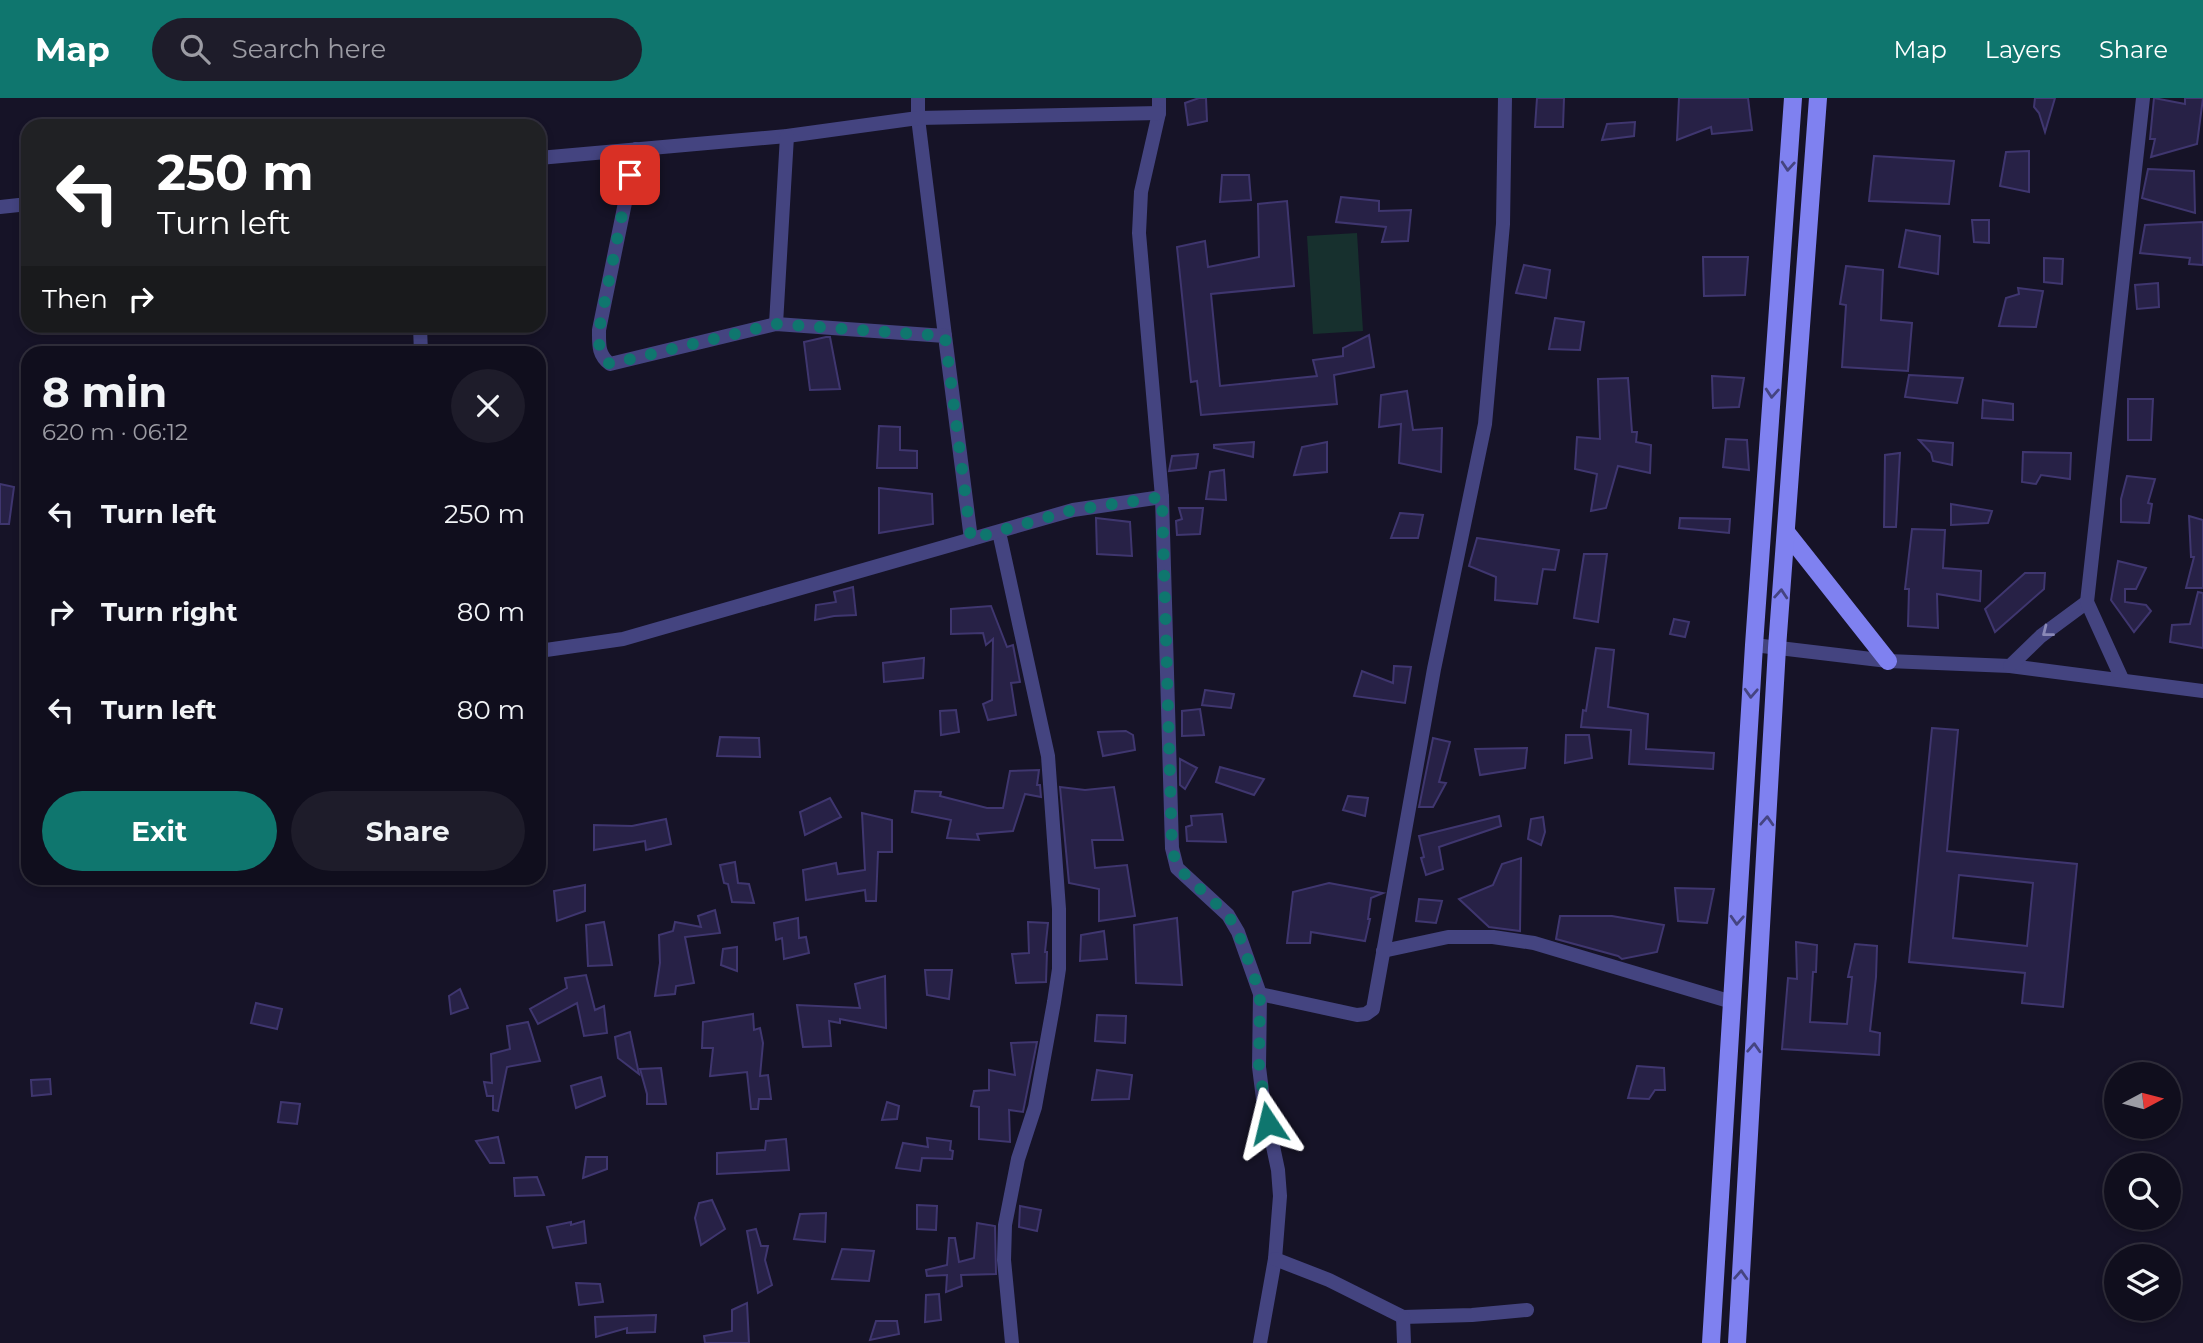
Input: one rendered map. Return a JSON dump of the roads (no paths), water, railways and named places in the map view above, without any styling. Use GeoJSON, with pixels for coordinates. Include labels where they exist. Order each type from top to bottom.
{"type":"FeatureCollection","features":[{"type":"Feature","properties":{"kind":"street"},"geometry":{"type":"LineString","coordinates":[[918,98],[918,118],[971,539]]}},
{"type":"Feature","properties":{"kind":"street"},"geometry":{"type":"LineString","coordinates":[[1260,993],[1357,1014],[1366,1014],[1373,1009],[1434,669],[1485,424],[1503,224],[1505,98]]}},
{"type":"Feature","properties":{"kind":"street"},"geometry":{"type":"LineString","coordinates":[[1711,1343],[1754,645],[1793,98]]}},
{"type":"Feature","properties":{"kind":"street"},"geometry":{"type":"LineString","coordinates":[[1737,1343],[1777,648],[1818,98]]}},
{"type":"Feature","properties":{"kind":"street"},"geometry":{"type":"LineString","coordinates":[[2122,679],[2087,601],[2143,98]]}},
{"type":"Feature","properties":{"kind":"street"},"geometry":{"type":"LineString","coordinates":[[546,157],[787,136],[918,118],[1159,105],[1141,192],[1139,233],[1162,497],[1172,848],[1177,867],[1228,915],[1238,932],[1260,993],[1259,1066],[1263,1100],[1278,1170],[1280,1196],[1275,1259],[1260,1343]]}},
{"type":"Feature","properties":{"kind":"street"},"geometry":{"type":"LineString","coordinates":[[776,324],[787,136]]}},
{"type":"Feature","properties":{"kind":"street"},"geometry":{"type":"LineString","coordinates":[[636,149],[599,330],[599,348],[603,358],[610,364],[776,324],[945,336]]}},
{"type":"Feature","properties":{"kind":"street"},"geometry":{"type":"LineString","coordinates":[[0,207],[21,205]]}},
{"type":"Feature","properties":{"kind":"street"},"geometry":{"type":"LineString","coordinates":[[546,650],[623,639],[1073,510],[1162,497]]}},
{"type":"Feature","properties":{"kind":"street"},"geometry":{"type":"LineString","coordinates":[[999,532],[1048,756],[1059,909],[1059,970],[1055,1002],[1035,1107],[1018,1159],[1005,1225],[1004,1260],[1012,1343]]}},
{"type":"Feature","properties":{"kind":"street"},"geometry":{"type":"LineString","coordinates":[[1786,532],[1888,661]]}},
{"type":"Feature","properties":{"kind":"street"},"geometry":{"type":"LineString","coordinates":[[2010,666],[2041,636],[2087,601]]}},
{"type":"Feature","properties":{"kind":"street"},"geometry":{"type":"LineString","coordinates":[[1754,645],[1888,661],[2010,666],[2203,691]]}},
{"type":"Feature","properties":{"kind":"street"},"geometry":{"type":"LineString","coordinates":[[1383,951],[1448,937],[1493,937],[1534,943],[1732,1002]]}},
{"type":"Feature","properties":{"kind":"street"},"geometry":{"type":"LineString","coordinates":[[1725,1113],[1750,1116]]}},
{"type":"Feature","properties":{"kind":"street"},"geometry":{"type":"LineString","coordinates":[[1275,1259],[1329,1280],[1403,1317],[1527,1310]]}},
{"type":"Feature","properties":{"kind":"street"},"geometry":{"type":"LineString","coordinates":[[1403,1317],[1404,1343]]}}]}
